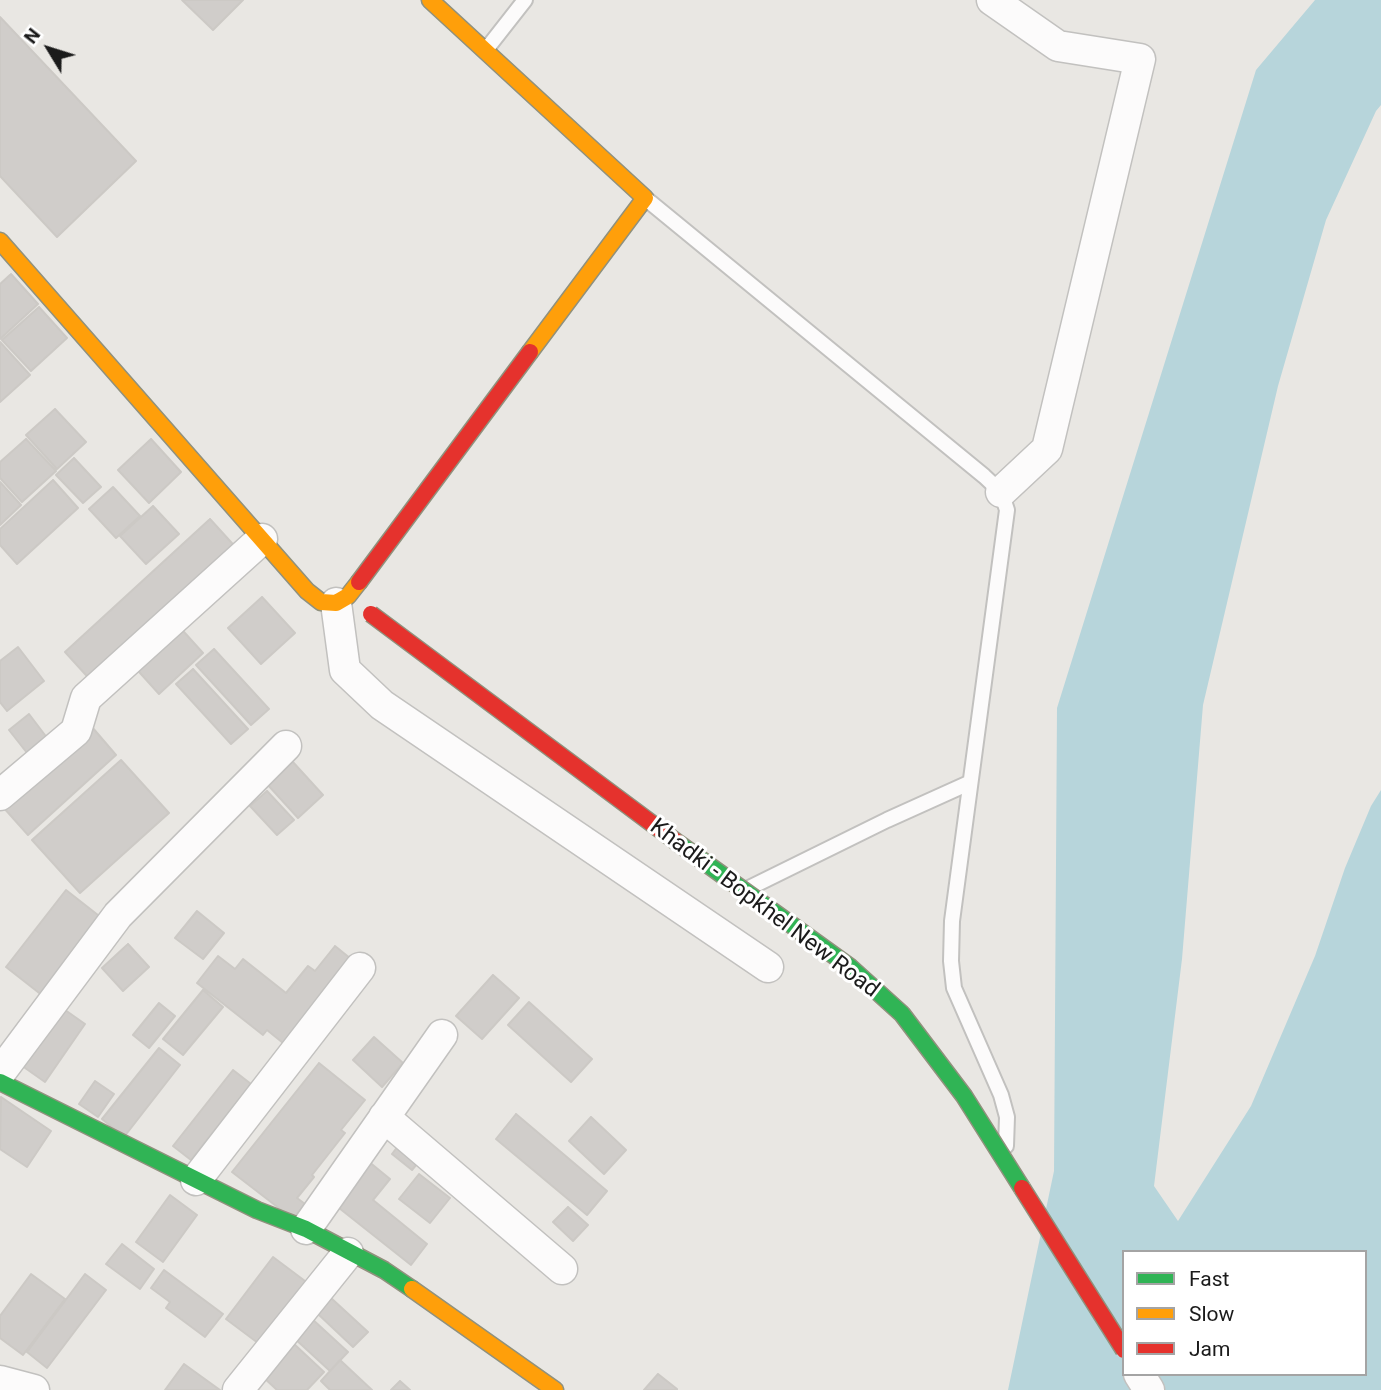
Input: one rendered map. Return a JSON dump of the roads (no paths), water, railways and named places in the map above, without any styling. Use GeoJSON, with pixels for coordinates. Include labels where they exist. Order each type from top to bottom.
{"type":"FeatureCollection","features":[{"type":"Feature","properties":{"kind":"street"},"geometry":{"type":"LineString","coordinates":[[429,0],[645,198],[342,599],[345,670],[382,705],[768,967]]}},
{"type":"Feature","properties":{"kind":"street"},"geometry":{"type":"LineString","coordinates":[[992,0],[1058,46],[1140,58],[1047,449],[1001,492]]}},
{"type":"Feature","properties":{"kind":"street","name":"Khadki - Bopkhel New Road"},"geometry":{"type":"LineString","coordinates":[[0,241],[307,591],[321,602],[342,599],[371,614],[601,787],[850,967],[902,1014],[964,1096],[1122,1347]]}},
{"type":"Feature","properties":{"kind":"street"},"geometry":{"type":"LineString","coordinates":[[0,795],[76,731],[86,698],[262,539]]}},
{"type":"Feature","properties":{"kind":"street"},"geometry":{"type":"LineString","coordinates":[[0,1073],[117,915],[286,746]]}},
{"type":"Feature","properties":{"kind":"street"},"geometry":{"type":"LineString","coordinates":[[196,1180],[360,968]]}},
{"type":"Feature","properties":{"kind":"street"},"geometry":{"type":"LineString","coordinates":[[306,1229],[442,1035]]}},
{"type":"Feature","properties":{"kind":"street"},"geometry":{"type":"LineString","coordinates":[[0,1082],[257,1210],[306,1229],[384,1270],[462,1322],[555,1390]]}},
{"type":"Feature","properties":{"kind":"street"},"geometry":{"type":"LineString","coordinates":[[384,1117],[562,1269]]}},
{"type":"Feature","properties":{"kind":"street"},"geometry":{"type":"LineString","coordinates":[[239,1390],[348,1253]]}},
{"type":"Feature","properties":{"kind":"street"},"geometry":{"type":"LineString","coordinates":[[0,1381],[34,1390]]}},
{"type":"Feature","properties":{"kind":"lane"},"geometry":{"type":"LineString","coordinates":[[484,51],[525,0]]}},
{"type":"Feature","properties":{"kind":"lane"},"geometry":{"type":"LineString","coordinates":[[645,198],[1001,492],[1007,510],[969,783],[952,921],[951,961],[954,988],[1001,1095],[1007,1118],[1005,1162]]}},
{"type":"Feature","properties":{"kind":"lane"},"geometry":{"type":"LineString","coordinates":[[739,893],[969,783]]}},
{"type":"Feature","properties":{"kind":"water"},"geometry":{"type":"Polygon","coordinates":[[[1315,0],[1381,0],[1381,105],[1326,220],[1278,386],[1203,705],[1182,959],[1154,1186],[1178,1221],[1251,1106],[1315,956],[1345,868],[1371,806],[1381,790],[1381,1390],[1008,1390],[1054,1171],[1057,708],[1256,70],[1315,0]]]}}]}
